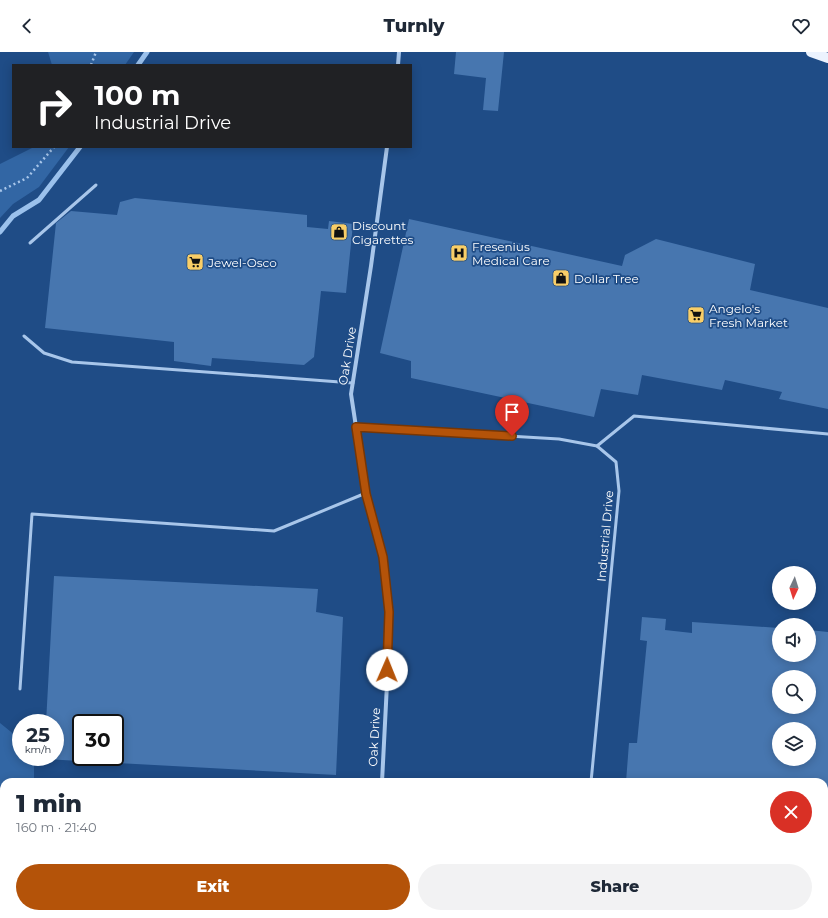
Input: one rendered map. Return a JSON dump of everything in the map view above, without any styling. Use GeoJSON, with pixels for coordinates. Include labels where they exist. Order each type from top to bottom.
{"type":"FeatureCollection","features":[{"type":"Feature","properties":{"kind":"main road"},"geometry":{"type":"LineString","coordinates":[[811,52],[828,58]]}},
{"type":"Feature","properties":{"kind":"street"},"geometry":{"type":"LineString","coordinates":[[398,64],[400,52]]}},
{"type":"Feature","properties":{"kind":"street","name":"Oak Drive"},"geometry":{"type":"LineString","coordinates":[[382,778],[389,612],[383,557],[366,494],[351,394],[371,266],[387,148]]}},
{"type":"Feature","properties":{"kind":"lane"},"geometry":{"type":"LineString","coordinates":[[30,243],[96,185]]}},
{"type":"Feature","properties":{"kind":"lane"},"geometry":{"type":"LineString","coordinates":[[24,336],[44,353],[72,362],[353,383]]}},
{"type":"Feature","properties":{"kind":"lane"},"geometry":{"type":"LineString","coordinates":[[597,446],[634,416],[828,434]]}},
{"type":"Feature","properties":{"kind":"lane","name":"Industrial Drive"},"geometry":{"type":"LineString","coordinates":[[356,427],[559,439],[597,446],[616,462],[619,491],[591,778]]}},
{"type":"Feature","properties":{"kind":"lane"},"geometry":{"type":"LineString","coordinates":[[20,689],[32,514],[274,531],[366,494]]}},
{"type":"Feature","properties":{"kind":"path"},"geometry":{"type":"LineString","coordinates":[[91,64],[96,52]]}},
{"type":"Feature","properties":{"kind":"path"},"geometry":{"type":"LineString","coordinates":[[0,191],[27,178],[53,148]]}},
{"type":"Feature","properties":{"kind":"shaded area"},"geometry":{"type":"Polygon","coordinates":[[[48,52],[134,52],[126,64],[52,64],[48,52]]]}},
{"type":"Feature","properties":{"kind":"shaded area"},"geometry":{"type":"Polygon","coordinates":[[[32,148],[68,148],[39,187],[13,204],[0,218],[0,164],[32,148]]]}},
{"type":"Feature","properties":{"kind":"shaded area"},"geometry":{"type":"Polygon","coordinates":[[[0,723],[12,733],[12,766],[34,766],[34,778],[0,778],[0,723]]]}},
{"type":"Feature","properties":{"kind":"building"},"geometry":{"type":"Polygon","coordinates":[[[456,52],[504,52],[498,111],[483,110],[486,78],[454,74],[456,52]]]}},
{"type":"Feature","properties":{"kind":"building"},"geometry":{"type":"Polygon","coordinates":[[[135,198],[307,215],[307,227],[328,229],[329,221],[353,224],[346,293],[321,291],[314,357],[304,365],[212,358],[211,366],[174,361],[174,342],[45,328],[56,223],[71,211],[117,215],[120,202],[135,198]]]}},
{"type":"Feature","properties":{"kind":"building"},"geometry":{"type":"Polygon","coordinates":[[[409,219],[622,266],[625,255],[656,239],[755,264],[750,290],[828,308],[828,409],[779,399],[782,392],[725,380],[722,390],[642,375],[638,395],[601,389],[594,417],[411,378],[411,361],[380,353],[409,219]]]}},
{"type":"Feature","properties":{"kind":"building"},"geometry":{"type":"Polygon","coordinates":[[[54,576],[318,589],[316,612],[343,617],[336,775],[124,763],[124,714],[72,714],[72,761],[64,760],[64,714],[46,714],[54,576]]]}},
{"type":"Feature","properties":{"kind":"building"},"geometry":{"type":"Polygon","coordinates":[[[642,617],[666,619],[665,630],[692,633],[692,622],[772,628],[772,662],[816,662],[816,631],[828,632],[828,778],[626,778],[629,743],[637,743],[647,641],[640,640],[642,617]]]}},
{"type":"Feature","properties":{"kind":"waterway"},"geometry":{"type":"LineString","coordinates":[[139,64],[147,52]]}},
{"type":"Feature","properties":{"kind":"waterway"},"geometry":{"type":"LineString","coordinates":[[0,232],[13,216],[39,200],[79,148]]}},
{"type":"Feature","properties":{"kind":"place","name":"Discount Cigarettes"},"geometry":{"type":"Point","coordinates":[339,232]}},
{"type":"Feature","properties":{"kind":"place","name":"Fresenius Medical Care"},"geometry":{"type":"Point","coordinates":[459,253]}},
{"type":"Feature","properties":{"kind":"place","name":"Jewel-Osco"},"geometry":{"type":"Point","coordinates":[195,262]}},
{"type":"Feature","properties":{"kind":"place","name":"Dollar Tree"},"geometry":{"type":"Point","coordinates":[561,278]}},
{"type":"Feature","properties":{"kind":"place","name":"Angelo's Fresh Market"},"geometry":{"type":"Point","coordinates":[696,315]}},
{"type":"Feature","properties":{"kind":"route"},"geometry":{"type":"LineString","coordinates":[[387,670],[389,612],[383,557],[366,494],[356,427],[512,436]]}}]}
